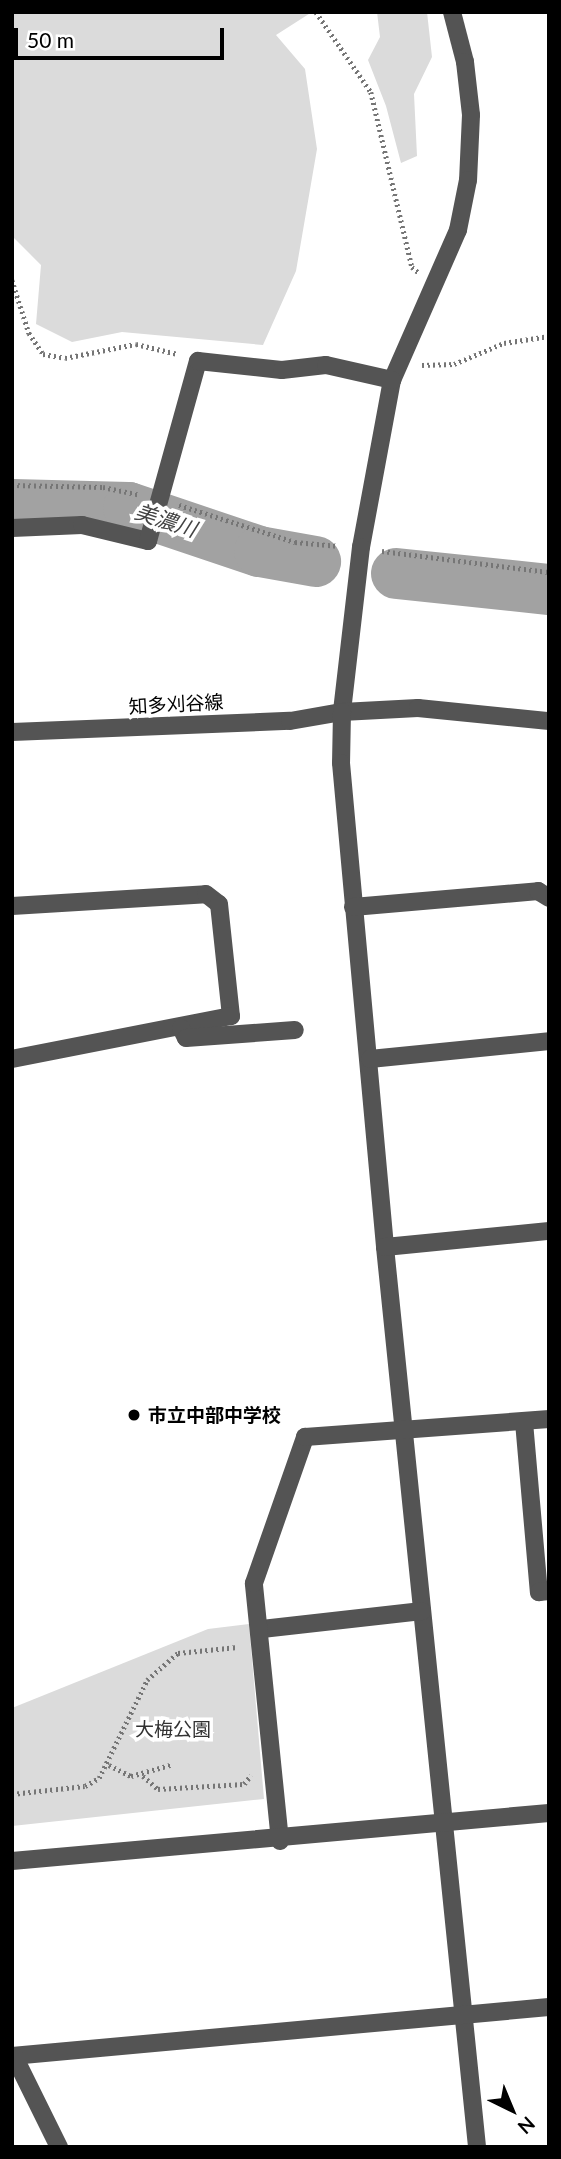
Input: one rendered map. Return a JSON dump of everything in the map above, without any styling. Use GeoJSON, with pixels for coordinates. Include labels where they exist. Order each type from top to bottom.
{"type":"FeatureCollection","features":[{"type":"Feature","properties":{"kind":"street"},"geometry":{"type":"LineString","coordinates":[[452,12],[465,62],[471,115],[468,180],[458,230],[392,380],[360,547],[342,712],[341,763],[441,1825],[477,2147]]}},
{"type":"Feature","properties":{"kind":"street"},"geometry":{"type":"LineString","coordinates":[[12,528],[82,525],[148,541],[198,361],[282,370],[326,365],[392,380]]}},
{"type":"Feature","properties":{"kind":"street","name":"知多刈谷線"},"geometry":{"type":"LineString","coordinates":[[12,732],[290,721],[342,712],[418,708],[549,721]]}},
{"type":"Feature","properties":{"kind":"street"},"geometry":{"type":"LineString","coordinates":[[353,907],[538,891],[549,898]]}},
{"type":"Feature","properties":{"kind":"street"},"geometry":{"type":"LineString","coordinates":[[12,906],[206,894],[219,904],[231,1016],[181,1028],[12,1059]]}},
{"type":"Feature","properties":{"kind":"street"},"geometry":{"type":"LineString","coordinates":[[181,1028],[186,1038],[295,1030]]}},
{"type":"Feature","properties":{"kind":"street"},"geometry":{"type":"LineString","coordinates":[[370,1059],[549,1041]]}},
{"type":"Feature","properties":{"kind":"street"},"geometry":{"type":"LineString","coordinates":[[385,1247],[549,1231]]}},
{"type":"Feature","properties":{"kind":"street"},"geometry":{"type":"LineString","coordinates":[[280,1841],[262,1637],[254,1583],[305,1437],[382,1430],[404,1433],[549,1419]]}},
{"type":"Feature","properties":{"kind":"street"},"geometry":{"type":"LineString","coordinates":[[524,1422],[539,1592],[549,1591]]}},
{"type":"Feature","properties":{"kind":"street"},"geometry":{"type":"LineString","coordinates":[[262,1637],[422,1611]]}},
{"type":"Feature","properties":{"kind":"street"},"geometry":{"type":"LineString","coordinates":[[12,1861],[280,1841],[549,1813]]}},
{"type":"Feature","properties":{"kind":"street"},"geometry":{"type":"LineString","coordinates":[[59,2147],[13,2056],[461,2012],[549,2007]]}},
{"type":"Feature","properties":{"kind":"path"},"geometry":{"type":"LineString","coordinates":[[316,12],[371,92],[412,267],[424,277]]}},
{"type":"Feature","properties":{"kind":"path"},"geometry":{"type":"LineString","coordinates":[[12,280],[29,332],[43,354],[65,358],[135,344],[198,361]]}},
{"type":"Feature","properties":{"kind":"path"},"geometry":{"type":"LineString","coordinates":[[404,354],[423,366],[437,367],[504,343],[549,336]]}},
{"type":"Feature","properties":{"kind":"path"},"geometry":{"type":"LineString","coordinates":[[12,485],[103,487],[295,542],[360,547],[549,572]]}},
{"type":"Feature","properties":{"kind":"path"},"geometry":{"type":"LineString","coordinates":[[12,1794],[85,1786],[108,1765],[147,1680],[178,1653],[239,1647],[262,1637]]}},
{"type":"Feature","properties":{"kind":"path"},"geometry":{"type":"LineString","coordinates":[[239,1647],[240,1660]]}},
{"type":"Feature","properties":{"kind":"path"},"geometry":{"type":"LineString","coordinates":[[143,1776],[158,1789],[244,1784],[251,1775],[250,1762]]}},
{"type":"Feature","properties":{"kind":"path"},"geometry":{"type":"LineString","coordinates":[[108,1765],[131,1776],[143,1776],[170,1765]]}},
{"type":"Feature","properties":{"kind":"green space"},"geometry":{"type":"Polygon","coordinates":[[[12,12],[312,12],[276,35],[305,69],[317,149],[296,271],[263,345],[122,332],[72,342],[36,324],[41,265],[12,236],[12,12]]]}},
{"type":"Feature","properties":{"kind":"green space"},"geometry":{"type":"Polygon","coordinates":[[[377,12],[427,12],[432,57],[414,94],[417,156],[401,163],[386,106],[368,60],[380,37],[377,12]]]}},
{"type":"Feature","properties":{"kind":"green space","name":"大梅公園"},"geometry":{"type":"Polygon","coordinates":[[[249,1624],[264,1799],[12,1826],[12,1708],[208,1629],[249,1624]]]}},
{"type":"Feature","properties":{"kind":"waterway","name":"美濃川"},"geometry":{"type":"LineString","coordinates":[[12,504],[128,507],[259,551],[315,561]]}},
{"type":"Feature","properties":{"kind":"waterway","name":"美濃川"},"geometry":{"type":"LineString","coordinates":[[396,573],[549,589]]}},
{"type":"Feature","properties":{"kind":"place","name":"市立中部中学校"},"geometry":{"type":"Point","coordinates":[134,1415]}}]}
